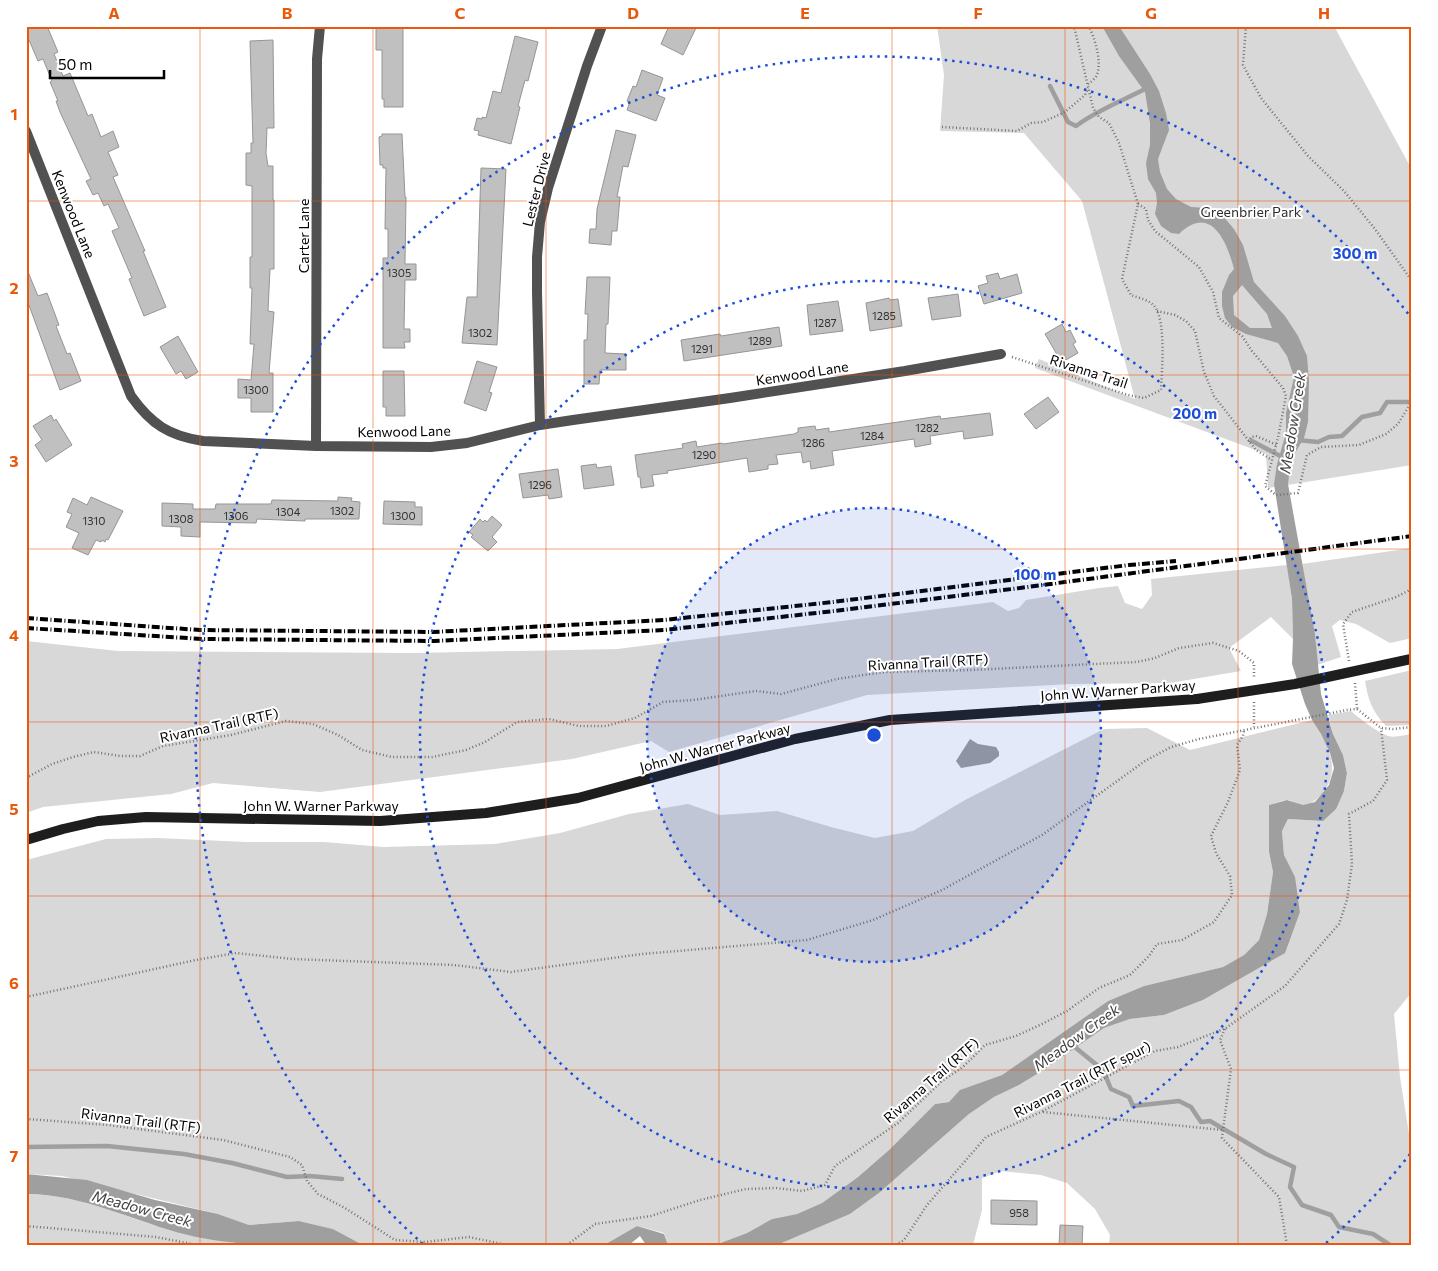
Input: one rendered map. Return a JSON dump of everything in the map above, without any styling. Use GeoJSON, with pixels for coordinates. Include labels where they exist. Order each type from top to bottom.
{"type":"FeatureCollection","features":[{"type":"Feature","properties":{"kind":"main road","name":"John W. Warner Parkway"},"geometry":{"type":"LineString","coordinates":[[26,840],[98,821],[146,817],[380,821],[486,813],[578,798],[795,739],[890,720],[1197,699],[1295,684],[1411,659]]}},
{"type":"Feature","properties":{"kind":"street","name":"Carter Lane"},"geometry":{"type":"LineString","coordinates":[[316,446],[317,59],[320,26]]}},
{"type":"Feature","properties":{"kind":"street","name":"Lester Drive"},"geometry":{"type":"LineString","coordinates":[[540,425],[537,274],[540,222],[548,188],[600,27]]}},
{"type":"Feature","properties":{"kind":"street","name":"Kenwood Lane"},"geometry":{"type":"LineString","coordinates":[[26,131],[130,396],[157,425],[185,438],[203,442],[316,446],[431,447],[467,443],[540,425],[906,371],[1001,354]]}},
{"type":"Feature","properties":{"kind":"path"},"geometry":{"type":"LineString","coordinates":[[1074,26],[1093,108],[1099,117],[1109,122],[1120,143],[1138,206],[1122,279],[1131,295],[1148,301],[1157,311],[1174,315],[1186,321],[1195,331],[1204,372],[1214,396],[1256,450],[1272,460]]}},
{"type":"Feature","properties":{"kind":"path"},"geometry":{"type":"LineString","coordinates":[[942,127],[1017,131],[1031,123],[1043,122],[1065,112],[1085,95],[1096,77],[1098,64],[1095,39],[1089,26]]}},
{"type":"Feature","properties":{"kind":"path"},"geometry":{"type":"LineString","coordinates":[[1246,26],[1243,65],[1261,98],[1308,156],[1344,191],[1375,229],[1412,280]]}},
{"type":"Feature","properties":{"kind":"path"},"geometry":{"type":"LineString","coordinates":[[1138,206],[1146,209],[1148,220],[1155,231],[1199,268],[1213,292],[1219,318],[1242,336],[1283,388],[1286,396],[1277,444],[1265,486],[1276,495],[1298,493],[1307,455],[1321,447],[1359,445],[1386,434],[1398,424],[1412,401]]}},
{"type":"Feature","properties":{"kind":"path","name":"Rivanna Trail"},"geometry":{"type":"LineString","coordinates":[[1001,354],[1128,395],[1144,398],[1161,390],[1162,334],[1157,311]]}},
{"type":"Feature","properties":{"kind":"path"},"geometry":{"type":"LineString","coordinates":[[1249,442],[1251,437],[1256,436],[1277,444]]}},
{"type":"Feature","properties":{"kind":"path"},"geometry":{"type":"LineString","coordinates":[[1350,666],[1343,624],[1352,612],[1396,597],[1412,589]]}},
{"type":"Feature","properties":{"kind":"path","name":"Rivanna Trail (RTF)"},"geometry":{"type":"LineString","coordinates":[[26,778],[52,764],[94,752],[120,756],[140,756],[163,746],[231,735],[286,720],[313,724],[338,735],[362,750],[392,757],[432,757],[466,750],[485,742],[517,722],[549,718],[579,726],[606,726],[635,718],[663,702],[693,700],[756,691],[781,694],[837,679],[884,672],[980,670],[1138,662],[1155,658],[1179,648],[1213,643],[1239,651],[1254,663],[1254,682]]}},
{"type":"Feature","properties":{"kind":"path"},"geometry":{"type":"LineString","coordinates":[[1354,682],[1357,709]]}},
{"type":"Feature","properties":{"kind":"path"},"geometry":{"type":"LineString","coordinates":[[1254,700],[1254,727]]}},
{"type":"Feature","properties":{"kind":"path"},"geometry":{"type":"LineString","coordinates":[[26,997],[236,953],[292,959],[454,965],[512,972],[642,954],[807,940],[872,920],[942,890],[1042,835],[1145,761],[1171,747],[1199,738],[1357,709],[1381,728],[1412,727]]}},
{"type":"Feature","properties":{"kind":"path","name":"Rivanna Trail (RTF spur)"},"geometry":{"type":"LineString","coordinates":[[896,1245],[904,1240],[927,1205],[986,1136],[1041,1112],[1155,1051],[1178,1047],[1226,1028],[1285,986],[1339,924],[1347,900],[1352,864],[1349,814],[1373,802],[1387,780],[1381,728]]}},
{"type":"Feature","properties":{"kind":"path","name":"Rivanna Trail (RTF)"},"geometry":{"type":"LineString","coordinates":[[567,1245],[595,1224],[651,1216],[700,1200],[746,1189],[776,1188],[802,1191],[825,1185],[835,1166],[898,1123],[942,1081],[963,1067],[985,1045],[1016,1036],[1053,1018],[1099,988],[1130,975],[1149,956],[1157,944],[1182,940],[1214,922],[1232,895],[1230,876],[1216,854],[1211,836],[1228,802],[1240,770],[1236,746],[1243,736],[1244,730]]}},
{"type":"Feature","properties":{"kind":"path"},"geometry":{"type":"LineString","coordinates":[[1226,1028],[1220,1040],[1231,1069],[1222,1138],[1279,1197],[1287,1245]]}},
{"type":"Feature","properties":{"kind":"path"},"geometry":{"type":"LineString","coordinates":[[1041,1112],[1223,1130]]}},
{"type":"Feature","properties":{"kind":"path","name":"Rivanna Trail (RTF)"},"geometry":{"type":"LineString","coordinates":[[26,1119],[108,1125],[222,1140],[290,1157],[302,1165],[307,1179],[318,1194],[345,1208],[395,1240],[425,1242],[469,1237],[507,1245]]}},
{"type":"Feature","properties":{"kind":"path"},"geometry":{"type":"LineString","coordinates":[[26,1226],[156,1237],[198,1245]]}},
{"type":"Feature","properties":{"kind":"green space","name":"Greenbrier Park"},"geometry":{"type":"Polygon","coordinates":[[[937,26],[1334,26],[1412,170],[1412,465],[1268,488],[1266,454],[1035,368],[1039,359],[1135,399],[1082,201],[1024,133],[940,131],[944,75],[937,26]]]}},
{"type":"Feature","properties":{"kind":"green space"},"geometry":{"type":"Polygon","coordinates":[[[1412,548],[1412,638],[1390,643],[1356,624],[1340,620],[1332,626],[1341,657],[1317,665],[1315,634],[1302,564],[1412,548]]]}},
{"type":"Feature","properties":{"kind":"green space"},"geometry":{"type":"Polygon","coordinates":[[[1287,565],[1292,599],[1293,639],[1271,617],[1229,648],[1241,671],[1170,683],[1071,684],[867,695],[669,752],[651,741],[572,759],[320,792],[213,783],[171,794],[43,807],[26,813],[26,641],[118,651],[414,653],[617,649],[993,602],[1008,611],[1019,608],[1026,600],[1118,586],[1125,603],[1142,609],[1152,595],[1151,579],[1287,565]]]}},
{"type":"Feature","properties":{"kind":"green space"},"geometry":{"type":"Polygon","coordinates":[[[1412,670],[1412,725],[1386,726],[1377,716],[1371,705],[1365,681],[1412,670]]]}},
{"type":"Feature","properties":{"kind":"green space"},"geometry":{"type":"Polygon","coordinates":[[[1351,711],[1388,736],[1397,737],[1412,734],[1412,992],[1394,1014],[1400,1077],[1412,1153],[1412,1245],[1109,1245],[1110,1235],[1095,1209],[1067,1183],[1041,1175],[1001,1171],[982,1178],[982,1210],[973,1245],[777,1245],[850,1214],[879,1193],[969,1114],[994,1097],[1042,1071],[1104,1028],[1130,1019],[1164,1015],[1203,1000],[1284,953],[1300,911],[1294,877],[1284,855],[1282,831],[1288,819],[1323,821],[1344,791],[1347,773],[1343,755],[1333,734],[1328,715],[1351,711]]]}},
{"type":"Feature","properties":{"kind":"green space"},"geometry":{"type":"Polygon","coordinates":[[[1312,720],[1327,745],[1332,764],[1332,773],[1324,791],[1309,804],[1301,805],[1288,800],[1269,805],[1269,852],[1273,872],[1267,914],[1259,940],[1244,955],[1223,967],[1144,986],[1108,1001],[1002,1075],[961,1090],[949,1102],[935,1104],[889,1150],[858,1177],[822,1203],[797,1214],[772,1219],[747,1233],[715,1245],[668,1245],[664,1233],[637,1226],[604,1245],[363,1245],[333,1229],[299,1221],[249,1225],[218,1214],[62,1176],[26,1174],[26,860],[106,839],[157,838],[246,842],[324,842],[383,847],[495,844],[560,833],[629,814],[688,804],[720,815],[777,811],[875,838],[913,831],[965,800],[1104,729],[1147,728],[1190,750],[1312,720]]]}},
{"type":"Feature","properties":{"kind":"green space"},"geometry":{"type":"Polygon","coordinates":[[[26,1194],[75,1200],[178,1232],[214,1240],[251,1245],[26,1245],[26,1194]]]}},
{"type":"Feature","properties":{"kind":"water","name":"Meadow Creek"},"geometry":{"type":"Polygon","coordinates":[[[1102,26],[1119,26],[1159,91],[1169,130],[1158,159],[1160,172],[1167,189],[1176,199],[1191,207],[1208,208],[1223,216],[1234,229],[1243,245],[1254,282],[1285,316],[1298,336],[1307,356],[1309,381],[1308,422],[1304,438],[1295,453],[1290,467],[1288,484],[1315,634],[1321,694],[1333,734],[1343,755],[1347,773],[1344,791],[1336,809],[1323,821],[1288,819],[1282,831],[1284,855],[1295,877],[1300,912],[1285,953],[1203,1000],[1164,1015],[1130,1019],[1104,1028],[1042,1071],[994,1097],[969,1114],[879,1193],[850,1214],[777,1245],[715,1245],[747,1233],[772,1219],[797,1214],[822,1203],[858,1177],[889,1150],[935,1104],[949,1102],[960,1090],[1002,1075],[1108,1001],[1144,986],[1223,967],[1244,955],[1259,940],[1267,914],[1273,872],[1269,852],[1269,805],[1287,800],[1303,805],[1315,802],[1329,785],[1334,768],[1330,753],[1305,704],[1292,664],[1292,599],[1274,484],[1277,464],[1286,433],[1286,413],[1294,377],[1287,356],[1278,343],[1246,334],[1232,327],[1225,318],[1222,306],[1222,292],[1229,275],[1234,269],[1227,248],[1216,230],[1209,224],[1200,223],[1190,225],[1179,234],[1171,233],[1161,226],[1155,214],[1156,193],[1148,179],[1146,163],[1150,145],[1150,123],[1145,92],[1119,56],[1102,26]],[[1242,285],[1233,296],[1234,315],[1250,328],[1272,328],[1267,314],[1242,285]]]}},
{"type":"Feature","properties":{"kind":"water"},"geometry":{"type":"Polygon","coordinates":[[[970,739],[978,744],[996,747],[999,756],[990,763],[961,768],[956,761],[970,739]]]}},
{"type":"Feature","properties":{"kind":"water","name":"Meadow Creek"},"geometry":{"type":"Polygon","coordinates":[[[26,1174],[87,1180],[155,1200],[218,1214],[249,1225],[299,1221],[333,1229],[363,1245],[297,1246],[253,1244],[188,1235],[89,1204],[47,1195],[26,1194],[26,1174]]]}},
{"type":"Feature","properties":{"kind":"water"},"geometry":{"type":"Polygon","coordinates":[[[637,1226],[664,1234],[668,1245],[646,1245],[640,1236],[629,1245],[604,1245],[637,1226]]]}},
{"type":"Feature","properties":{"kind":"building"},"geometry":{"type":"Polygon","coordinates":[[[26,26],[47,26],[58,52],[54,54],[63,76],[70,73],[88,116],[92,114],[101,137],[113,131],[119,147],[108,152],[118,175],[113,177],[145,251],[143,251],[166,307],[144,316],[129,279],[132,278],[112,231],[119,228],[108,204],[104,206],[98,193],[93,195],[86,181],[91,179],[60,112],[56,101],[58,101],[50,82],[52,81],[43,59],[38,61],[26,33],[26,26]]]}},
{"type":"Feature","properties":{"kind":"building"},"geometry":{"type":"Polygon","coordinates":[[[381,26],[403,26],[403,107],[384,107],[384,99],[382,99],[382,50],[376,50],[376,28],[381,28],[381,26]]]}},
{"type":"Feature","properties":{"kind":"building"},"geometry":{"type":"Polygon","coordinates":[[[669,26],[697,26],[683,55],[661,44],[669,26]]]}},
{"type":"Feature","properties":{"kind":"building"},"geometry":{"type":"Polygon","coordinates":[[[515,36],[538,42],[528,81],[525,80],[518,106],[520,107],[511,144],[478,135],[479,131],[474,130],[477,118],[486,118],[493,91],[501,93],[515,36]]]}},
{"type":"Feature","properties":{"kind":"building"},"geometry":{"type":"Polygon","coordinates":[[[273,40],[274,128],[267,128],[266,153],[268,166],[273,166],[274,200],[274,269],[270,269],[268,311],[274,312],[269,373],[273,373],[273,412],[251,412],[251,398],[238,398],[238,379],[251,380],[254,344],[250,344],[252,186],[246,185],[246,153],[251,153],[251,143],[253,143],[250,41],[273,40]]]}},
{"type":"Feature","properties":{"kind":"building"},"geometry":{"type":"Polygon","coordinates":[[[642,70],[663,78],[657,95],[665,98],[656,121],[627,110],[630,102],[627,101],[633,86],[636,87],[642,70]]]}},
{"type":"Feature","properties":{"kind":"building"},"geometry":{"type":"Polygon","coordinates":[[[616,130],[636,135],[628,167],[623,166],[617,197],[620,197],[617,231],[612,231],[611,245],[589,243],[590,229],[596,229],[597,209],[616,130]]]}},
{"type":"Feature","properties":{"kind":"building"},"geometry":{"type":"Polygon","coordinates":[[[382,134],[402,134],[406,197],[405,264],[416,264],[416,280],[405,280],[404,329],[410,329],[410,342],[404,342],[405,348],[383,348],[383,258],[388,258],[388,229],[385,229],[386,168],[380,165],[379,137],[382,134]]]}},
{"type":"Feature","properties":{"kind":"building"},"geometry":{"type":"Polygon","coordinates":[[[481,168],[506,169],[497,345],[462,343],[467,297],[477,297],[481,168]]]}},
{"type":"Feature","properties":{"kind":"building"},"geometry":{"type":"Polygon","coordinates":[[[26,272],[28,272],[38,296],[47,293],[59,325],[56,326],[67,354],[70,353],[81,381],[60,390],[26,297],[26,272]]]}},
{"type":"Feature","properties":{"kind":"building"},"geometry":{"type":"Polygon","coordinates":[[[998,273],[1000,279],[1017,274],[1022,293],[984,304],[978,286],[988,283],[986,276],[998,273]]]}},
{"type":"Feature","properties":{"kind":"building"},"geometry":{"type":"Polygon","coordinates":[[[587,277],[610,277],[605,353],[626,354],[626,370],[600,370],[599,384],[584,384],[584,340],[587,340],[588,314],[585,314],[587,277]]]}},
{"type":"Feature","properties":{"kind":"building"},"geometry":{"type":"Polygon","coordinates":[[[958,294],[961,316],[932,320],[928,298],[958,294]]]}},
{"type":"Feature","properties":{"kind":"building"},"geometry":{"type":"Polygon","coordinates":[[[889,298],[890,300],[898,299],[902,326],[870,331],[866,303],[889,298]]]}},
{"type":"Feature","properties":{"kind":"building"},"geometry":{"type":"Polygon","coordinates":[[[838,301],[843,331],[810,335],[807,305],[838,301]]]}},
{"type":"Feature","properties":{"kind":"building"},"geometry":{"type":"Polygon","coordinates":[[[1062,324],[1066,332],[1070,330],[1076,342],[1073,344],[1078,353],[1064,361],[1062,357],[1059,358],[1045,334],[1062,324]]]}},
{"type":"Feature","properties":{"kind":"building"},"geometry":{"type":"Polygon","coordinates":[[[779,327],[782,346],[684,361],[681,340],[779,327]]]}},
{"type":"Feature","properties":{"kind":"building"},"geometry":{"type":"Polygon","coordinates":[[[178,336],[198,372],[186,379],[181,371],[176,374],[160,347],[178,336]]]}},
{"type":"Feature","properties":{"kind":"building"},"geometry":{"type":"Polygon","coordinates":[[[477,361],[497,367],[489,392],[492,393],[486,411],[464,403],[477,361]]]}},
{"type":"Feature","properties":{"kind":"building"},"geometry":{"type":"Polygon","coordinates":[[[383,371],[404,371],[405,416],[386,416],[386,407],[383,407],[383,371]]]}},
{"type":"Feature","properties":{"kind":"building"},"geometry":{"type":"Polygon","coordinates":[[[1048,397],[1059,412],[1036,429],[1024,414],[1048,397]]]}},
{"type":"Feature","properties":{"kind":"building"},"geometry":{"type":"Polygon","coordinates":[[[990,413],[993,435],[964,439],[963,431],[930,436],[931,444],[915,447],[914,439],[832,451],[834,465],[811,469],[810,461],[803,463],[801,452],[776,455],[778,464],[768,465],[768,469],[749,472],[747,458],[652,475],[654,486],[641,488],[640,477],[638,477],[635,455],[683,448],[682,444],[696,441],[697,447],[794,434],[798,432],[798,428],[815,426],[816,430],[829,428],[829,432],[940,416],[941,419],[990,413]]]}},
{"type":"Feature","properties":{"kind":"building"},"geometry":{"type":"Polygon","coordinates":[[[51,415],[54,421],[56,419],[72,445],[46,462],[35,445],[42,440],[33,426],[51,415]]]}},
{"type":"Feature","properties":{"kind":"building"},"geometry":{"type":"Polygon","coordinates":[[[596,464],[597,468],[611,466],[614,485],[584,489],[581,466],[596,464]]]}},
{"type":"Feature","properties":{"kind":"building"},"geometry":{"type":"Polygon","coordinates":[[[558,469],[562,497],[549,499],[548,495],[523,498],[519,474],[558,469]]]}},
{"type":"Feature","properties":{"kind":"building"},"geometry":{"type":"Polygon","coordinates":[[[91,497],[123,511],[108,540],[106,539],[105,542],[102,540],[101,542],[96,540],[88,555],[72,548],[79,533],[66,527],[72,514],[67,512],[73,498],[87,505],[91,497]]]}},
{"type":"Feature","properties":{"kind":"building"},"geometry":{"type":"Polygon","coordinates":[[[338,497],[352,498],[351,501],[360,502],[359,519],[305,519],[305,521],[257,519],[256,523],[200,522],[200,537],[181,536],[181,527],[162,526],[162,503],[193,504],[193,509],[215,509],[216,504],[271,504],[272,500],[338,501],[338,497]]]}},
{"type":"Feature","properties":{"kind":"building"},"geometry":{"type":"Polygon","coordinates":[[[384,501],[415,502],[415,507],[422,507],[422,525],[383,524],[384,501]]]}},
{"type":"Feature","properties":{"kind":"building"},"geometry":{"type":"Polygon","coordinates":[[[492,516],[502,525],[492,537],[497,542],[488,551],[471,537],[473,535],[469,532],[480,519],[483,522],[485,520],[487,522],[492,516]]]}},
{"type":"Feature","properties":{"kind":"building"},"geometry":{"type":"Polygon","coordinates":[[[991,1200],[1037,1201],[1037,1225],[991,1224],[991,1200]]]}},
{"type":"Feature","properties":{"kind":"building"},"geometry":{"type":"Polygon","coordinates":[[[1060,1225],[1083,1226],[1082,1245],[1059,1245],[1060,1225]]]}},
{"type":"Feature","properties":{"kind":"waterway"},"geometry":{"type":"LineString","coordinates":[[1050,86],[1068,122],[1076,126],[1102,110],[1147,88]]}},
{"type":"Feature","properties":{"kind":"waterway","name":"Meadow Creek"},"geometry":{"type":"LineString","coordinates":[[1297,440],[1318,442],[1329,437],[1342,436],[1362,417],[1380,413],[1387,402],[1412,402]]}},
{"type":"Feature","properties":{"kind":"waterway","name":"Meadow Creek"},"geometry":{"type":"LineString","coordinates":[[1252,441],[1284,458]]}},
{"type":"Feature","properties":{"kind":"waterway","name":"Meadow Creek"},"geometry":{"type":"LineString","coordinates":[[1071,1044],[1103,1070],[1111,1089],[1129,1097],[1133,1106],[1179,1101],[1191,1107],[1201,1122],[1210,1121],[1266,1154],[1294,1167],[1290,1187],[1302,1205],[1331,1215],[1339,1227],[1373,1234],[1390,1245]]}},
{"type":"Feature","properties":{"kind":"waterway"},"geometry":{"type":"LineString","coordinates":[[26,1147],[107,1146],[184,1154],[232,1163],[287,1177],[310,1176],[342,1179]]}},
{"type":"Feature","properties":{"kind":"railway"},"geometry":{"type":"LineString","coordinates":[[26,628],[202,639],[434,641],[664,630],[1020,588],[1412,536]]}},
{"type":"Feature","properties":{"kind":"railway"},"geometry":{"type":"LineString","coordinates":[[26,618],[200,630],[433,632],[664,620],[1176,561]]}}]}
